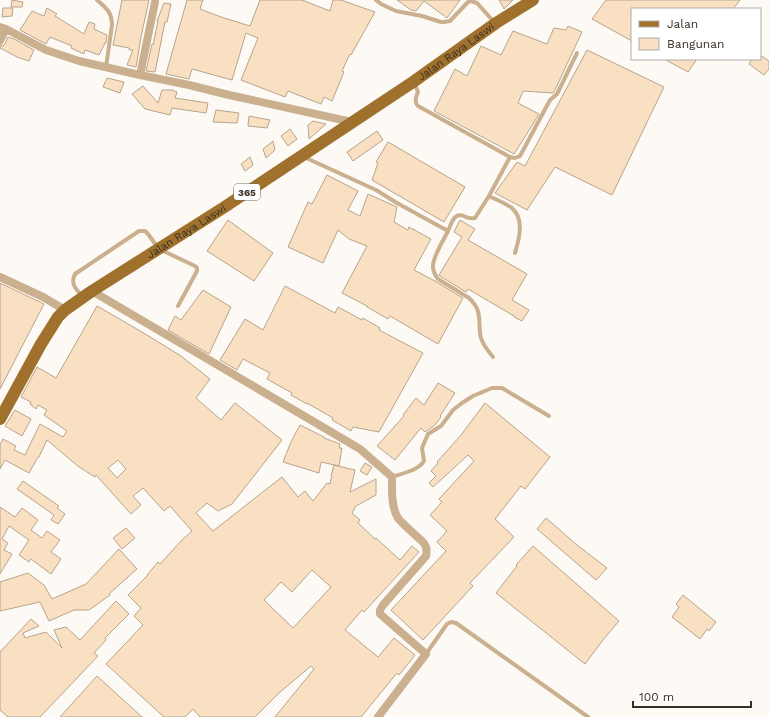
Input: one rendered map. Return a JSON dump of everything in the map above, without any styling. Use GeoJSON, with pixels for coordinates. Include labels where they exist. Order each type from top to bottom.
{"type":"FeatureCollection","features":[{"type":"Feature","properties":{"kind":"main road","name":"Jalan Raya Laswi"},"geometry":{"type":"LineString","coordinates":[[0,419],[41,344],[58,317],[65,310],[87,294],[224,208],[414,82],[496,24],[533,0]]}},
{"type":"Feature","properties":{"kind":"street"},"geometry":{"type":"LineString","coordinates":[[140,75],[155,2]]}},
{"type":"Feature","properties":{"kind":"street"},"geometry":{"type":"LineString","coordinates":[[0,41],[3,28],[46,50],[79,61],[352,122]]}},
{"type":"Feature","properties":{"kind":"street"},"geometry":{"type":"LineString","coordinates":[[0,277],[65,310]]}},
{"type":"Feature","properties":{"kind":"street"},"geometry":{"type":"LineString","coordinates":[[87,294],[360,449],[392,476],[393,503],[398,518],[423,542],[427,552],[426,556],[382,605],[380,614],[426,654],[378,717]]}},
{"type":"Feature","properties":{"kind":"lane"},"geometry":{"type":"LineString","coordinates":[[97,0],[109,11],[112,18],[106,68]]}},
{"type":"Feature","properties":{"kind":"lane"},"geometry":{"type":"LineString","coordinates":[[376,0],[396,11],[422,16],[441,22],[450,21],[468,2],[473,1],[477,3],[496,24]]}},
{"type":"Feature","properties":{"kind":"lane"},"geometry":{"type":"LineString","coordinates":[[414,82],[418,92],[415,101],[418,106],[510,157],[515,158],[520,156],[550,100],[557,94],[577,53]]}},
{"type":"Feature","properties":{"kind":"lane"},"geometry":{"type":"LineString","coordinates":[[302,156],[376,190],[448,231]]}},
{"type":"Feature","properties":{"kind":"lane"},"geometry":{"type":"LineString","coordinates":[[493,357],[487,350],[482,340],[479,315],[474,302],[438,279],[434,274],[433,262],[454,218],[461,215],[471,219],[475,218],[510,157]]}},
{"type":"Feature","properties":{"kind":"lane"},"geometry":{"type":"LineString","coordinates":[[489,196],[512,209],[519,219],[520,229],[515,253]]}},
{"type":"Feature","properties":{"kind":"lane"},"geometry":{"type":"LineString","coordinates":[[87,294],[74,287],[73,278],[75,274],[139,231],[145,231],[159,249],[195,266],[197,269],[178,306]]}},
{"type":"Feature","properties":{"kind":"lane"},"geometry":{"type":"LineString","coordinates":[[392,476],[412,470],[422,464],[424,461],[422,448],[428,434],[440,426],[453,410],[462,403],[473,396],[492,388],[502,388],[549,416]]}},
{"type":"Feature","properties":{"kind":"lane"},"geometry":{"type":"LineString","coordinates":[[426,654],[447,624],[451,622],[456,623],[588,717]]}},
{"type":"Feature","properties":{"kind":"building"},"geometry":{"type":"Polygon","coordinates":[[[12,0],[23,2],[22,7],[11,7],[12,0]]]}},
{"type":"Feature","properties":{"kind":"building"},"geometry":{"type":"Polygon","coordinates":[[[122,0],[149,0],[136,67],[127,65],[133,50],[113,45],[122,0]]]}},
{"type":"Feature","properties":{"kind":"building"},"geometry":{"type":"Polygon","coordinates":[[[187,0],[203,0],[200,9],[250,26],[260,0],[302,0],[330,11],[333,0],[341,0],[375,12],[351,55],[350,54],[342,71],[344,72],[332,101],[324,97],[321,104],[288,91],[285,97],[241,80],[258,38],[246,33],[232,80],[192,69],[189,79],[166,74],[187,0]]]}},
{"type":"Feature","properties":{"kind":"building"},"geometry":{"type":"Polygon","coordinates":[[[397,0],[460,0],[447,18],[424,1],[416,11],[411,10],[397,0]]]}},
{"type":"Feature","properties":{"kind":"building"},"geometry":{"type":"Polygon","coordinates":[[[499,0],[513,0],[504,9],[499,0]]]}},
{"type":"Feature","properties":{"kind":"building"},"geometry":{"type":"Polygon","coordinates":[[[606,0],[740,0],[734,8],[631,8],[631,40],[592,19],[606,0]]]}},
{"type":"Feature","properties":{"kind":"building"},"geometry":{"type":"Polygon","coordinates":[[[164,3],[171,4],[167,22],[165,22],[155,72],[146,71],[152,44],[153,45],[157,21],[164,3]]]}},
{"type":"Feature","properties":{"kind":"building"},"geometry":{"type":"Polygon","coordinates":[[[3,8],[13,8],[12,16],[2,17],[3,8]]]}},
{"type":"Feature","properties":{"kind":"building"},"geometry":{"type":"Polygon","coordinates":[[[47,8],[57,14],[55,16],[84,34],[89,22],[95,24],[94,29],[107,35],[106,43],[99,55],[85,50],[84,54],[71,48],[72,46],[50,37],[46,44],[20,30],[32,11],[44,16],[47,8]]]}},
{"type":"Feature","properties":{"kind":"building"},"geometry":{"type":"Polygon","coordinates":[[[568,26],[582,32],[554,92],[523,91],[518,103],[539,114],[514,154],[434,111],[455,69],[467,76],[481,46],[501,55],[513,31],[547,44],[554,28],[566,30],[568,26]]]}},
{"type":"Feature","properties":{"kind":"building"},"geometry":{"type":"Polygon","coordinates":[[[8,37],[34,50],[29,61],[17,57],[0,48],[0,46],[5,44],[8,37]]]}},
{"type":"Feature","properties":{"kind":"building"},"geometry":{"type":"Polygon","coordinates":[[[587,50],[664,87],[612,195],[555,167],[527,210],[495,193],[517,162],[525,166],[587,50]]]}},
{"type":"Feature","properties":{"kind":"building"},"geometry":{"type":"Polygon","coordinates":[[[761,56],[769,61],[769,69],[764,75],[749,64],[751,60],[761,60],[761,56]]]}},
{"type":"Feature","properties":{"kind":"building"},"geometry":{"type":"Polygon","coordinates":[[[666,60],[696,60],[688,72],[666,60]]]}},
{"type":"Feature","properties":{"kind":"building"},"geometry":{"type":"Polygon","coordinates":[[[107,78],[124,82],[120,93],[103,87],[107,78]]]}},
{"type":"Feature","properties":{"kind":"building"},"geometry":{"type":"Polygon","coordinates":[[[143,86],[158,103],[162,90],[172,90],[177,92],[175,98],[208,103],[206,113],[172,108],[170,115],[145,109],[132,94],[143,86]]]}},
{"type":"Feature","properties":{"kind":"building"},"geometry":{"type":"Polygon","coordinates":[[[216,110],[239,113],[237,123],[213,122],[216,110]]]}},
{"type":"Feature","properties":{"kind":"building"},"geometry":{"type":"Polygon","coordinates":[[[249,116],[270,120],[267,128],[248,126],[249,116]]]}},
{"type":"Feature","properties":{"kind":"building"},"geometry":{"type":"Polygon","coordinates":[[[313,121],[326,124],[309,139],[308,125],[313,121]]]}},
{"type":"Feature","properties":{"kind":"building"},"geometry":{"type":"Polygon","coordinates":[[[290,129],[297,139],[288,146],[281,136],[290,129]]]}},
{"type":"Feature","properties":{"kind":"building"},"geometry":{"type":"Polygon","coordinates":[[[377,131],[383,140],[353,161],[347,152],[377,131]]]}},
{"type":"Feature","properties":{"kind":"building"},"geometry":{"type":"Polygon","coordinates":[[[273,141],[275,150],[266,158],[263,149],[273,141]]]}},
{"type":"Feature","properties":{"kind":"building"},"geometry":{"type":"Polygon","coordinates":[[[388,142],[465,187],[444,222],[372,180],[378,163],[376,162],[388,142]]]}},
{"type":"Feature","properties":{"kind":"building"},"geometry":{"type":"Polygon","coordinates":[[[250,157],[253,165],[245,171],[241,164],[250,157]]]}},
{"type":"Feature","properties":{"kind":"building"},"geometry":{"type":"Polygon","coordinates":[[[327,175],[358,191],[348,210],[360,216],[368,194],[397,207],[394,222],[408,230],[409,227],[431,239],[414,270],[463,298],[438,344],[390,316],[388,319],[342,293],[367,246],[349,239],[338,230],[323,263],[288,247],[308,202],[312,204],[327,175]]]}},
{"type":"Feature","properties":{"kind":"building"},"geometry":{"type":"Polygon","coordinates":[[[228,220],[273,253],[254,281],[207,251],[228,220]]]}},
{"type":"Feature","properties":{"kind":"building"},"geometry":{"type":"Polygon","coordinates":[[[460,220],[475,229],[468,240],[527,274],[512,300],[529,310],[522,321],[468,289],[466,292],[439,275],[462,237],[454,232],[460,220]]]}},
{"type":"Feature","properties":{"kind":"building"},"geometry":{"type":"Polygon","coordinates":[[[0,283],[44,304],[0,389],[0,283]]]}},
{"type":"Feature","properties":{"kind":"building"},"geometry":{"type":"Polygon","coordinates":[[[285,286],[335,313],[338,307],[362,320],[363,318],[380,328],[379,330],[423,353],[379,432],[353,427],[351,431],[332,420],[333,418],[291,395],[292,393],[267,379],[270,373],[243,359],[237,370],[220,360],[245,319],[263,330],[285,286]]]}},
{"type":"Feature","properties":{"kind":"building"},"geometry":{"type":"Polygon","coordinates":[[[203,290],[231,307],[209,354],[168,330],[175,316],[181,320],[203,290]]]}},
{"type":"Feature","properties":{"kind":"building"},"geometry":{"type":"Polygon","coordinates":[[[97,306],[181,356],[210,379],[196,398],[221,420],[235,403],[282,440],[232,504],[218,511],[207,503],[196,513],[213,531],[282,477],[298,497],[305,491],[313,501],[327,483],[330,484],[334,465],[355,470],[350,492],[376,479],[376,495],[356,506],[352,513],[360,520],[358,523],[400,560],[412,546],[419,552],[364,612],[362,610],[345,630],[378,657],[394,638],[415,655],[399,675],[397,673],[361,717],[275,717],[314,669],[311,666],[279,693],[255,717],[200,717],[193,709],[185,717],[164,717],[106,664],[143,625],[134,616],[141,608],[128,595],[148,575],[158,562],[160,564],[192,531],[170,506],[164,511],[143,488],[133,496],[141,505],[131,514],[96,475],[95,477],[79,467],[47,440],[29,473],[5,460],[0,469],[0,445],[3,439],[16,446],[14,450],[25,455],[40,424],[63,437],[67,431],[44,415],[47,410],[38,405],[36,409],[30,404],[31,402],[21,397],[37,367],[56,378],[97,306]],[[118,460],[108,468],[117,478],[126,469],[118,460]],[[312,570],[292,592],[281,582],[264,600],[293,628],[331,587],[312,570]]]}},
{"type":"Feature","properties":{"kind":"building"},"geometry":{"type":"Polygon","coordinates":[[[438,383],[455,393],[434,426],[425,432],[421,428],[395,460],[377,446],[404,416],[403,415],[416,398],[424,405],[438,383]]]}},
{"type":"Feature","properties":{"kind":"building"},"geometry":{"type":"Polygon","coordinates":[[[485,403],[550,457],[525,489],[521,486],[495,519],[514,537],[470,583],[473,586],[423,640],[391,610],[446,551],[437,542],[447,531],[430,515],[442,502],[439,499],[474,461],[468,455],[433,487],[429,483],[436,476],[431,471],[485,403]]]}},
{"type":"Feature","properties":{"kind":"building"},"geometry":{"type":"Polygon","coordinates":[[[15,410],[31,419],[22,436],[5,426],[15,410]]]}},
{"type":"Feature","properties":{"kind":"building"},"geometry":{"type":"Polygon","coordinates":[[[300,425],[324,438],[340,444],[339,448],[342,448],[339,466],[321,462],[319,473],[283,462],[300,425]]]}},
{"type":"Feature","properties":{"kind":"building"},"geometry":{"type":"Polygon","coordinates":[[[365,463],[372,467],[367,475],[360,471],[365,463]]]}},
{"type":"Feature","properties":{"kind":"building"},"geometry":{"type":"Polygon","coordinates":[[[23,481],[59,506],[57,508],[65,514],[58,524],[51,520],[54,515],[17,489],[23,481]]]}},
{"type":"Feature","properties":{"kind":"building"},"geometry":{"type":"Polygon","coordinates":[[[0,507],[15,517],[22,508],[38,520],[31,530],[42,538],[47,531],[60,540],[51,552],[61,559],[51,574],[31,559],[29,562],[19,555],[29,540],[9,526],[2,539],[8,543],[4,550],[12,554],[0,574],[0,507]]]}},
{"type":"Feature","properties":{"kind":"building"},"geometry":{"type":"Polygon","coordinates":[[[546,518],[577,545],[607,568],[596,580],[537,529],[546,518]]]}},
{"type":"Feature","properties":{"kind":"building"},"geometry":{"type":"Polygon","coordinates":[[[126,528],[135,538],[122,549],[113,538],[126,528]]]}},
{"type":"Feature","properties":{"kind":"building"},"geometry":{"type":"Polygon","coordinates":[[[533,546],[619,621],[585,664],[496,593],[517,566],[516,565],[533,546]]]}},
{"type":"Feature","properties":{"kind":"building"},"geometry":{"type":"Polygon","coordinates":[[[119,549],[137,569],[109,594],[110,595],[89,610],[74,610],[49,621],[40,602],[0,611],[0,582],[28,573],[44,585],[52,599],[86,584],[119,549]]]}},
{"type":"Feature","properties":{"kind":"building"},"geometry":{"type":"Polygon","coordinates":[[[683,595],[716,622],[709,631],[707,629],[700,639],[672,617],[679,607],[676,604],[683,595]]]}},
{"type":"Feature","properties":{"kind":"building"},"geometry":{"type":"Polygon","coordinates":[[[116,601],[129,614],[105,638],[106,640],[94,653],[98,656],[40,717],[8,717],[0,710],[0,652],[31,619],[39,626],[23,633],[25,638],[46,632],[62,648],[54,630],[66,627],[80,640],[116,601]]]}},
{"type":"Feature","properties":{"kind":"building"},"geometry":{"type":"Polygon","coordinates":[[[97,676],[142,717],[60,717],[97,676]]]}}]}
